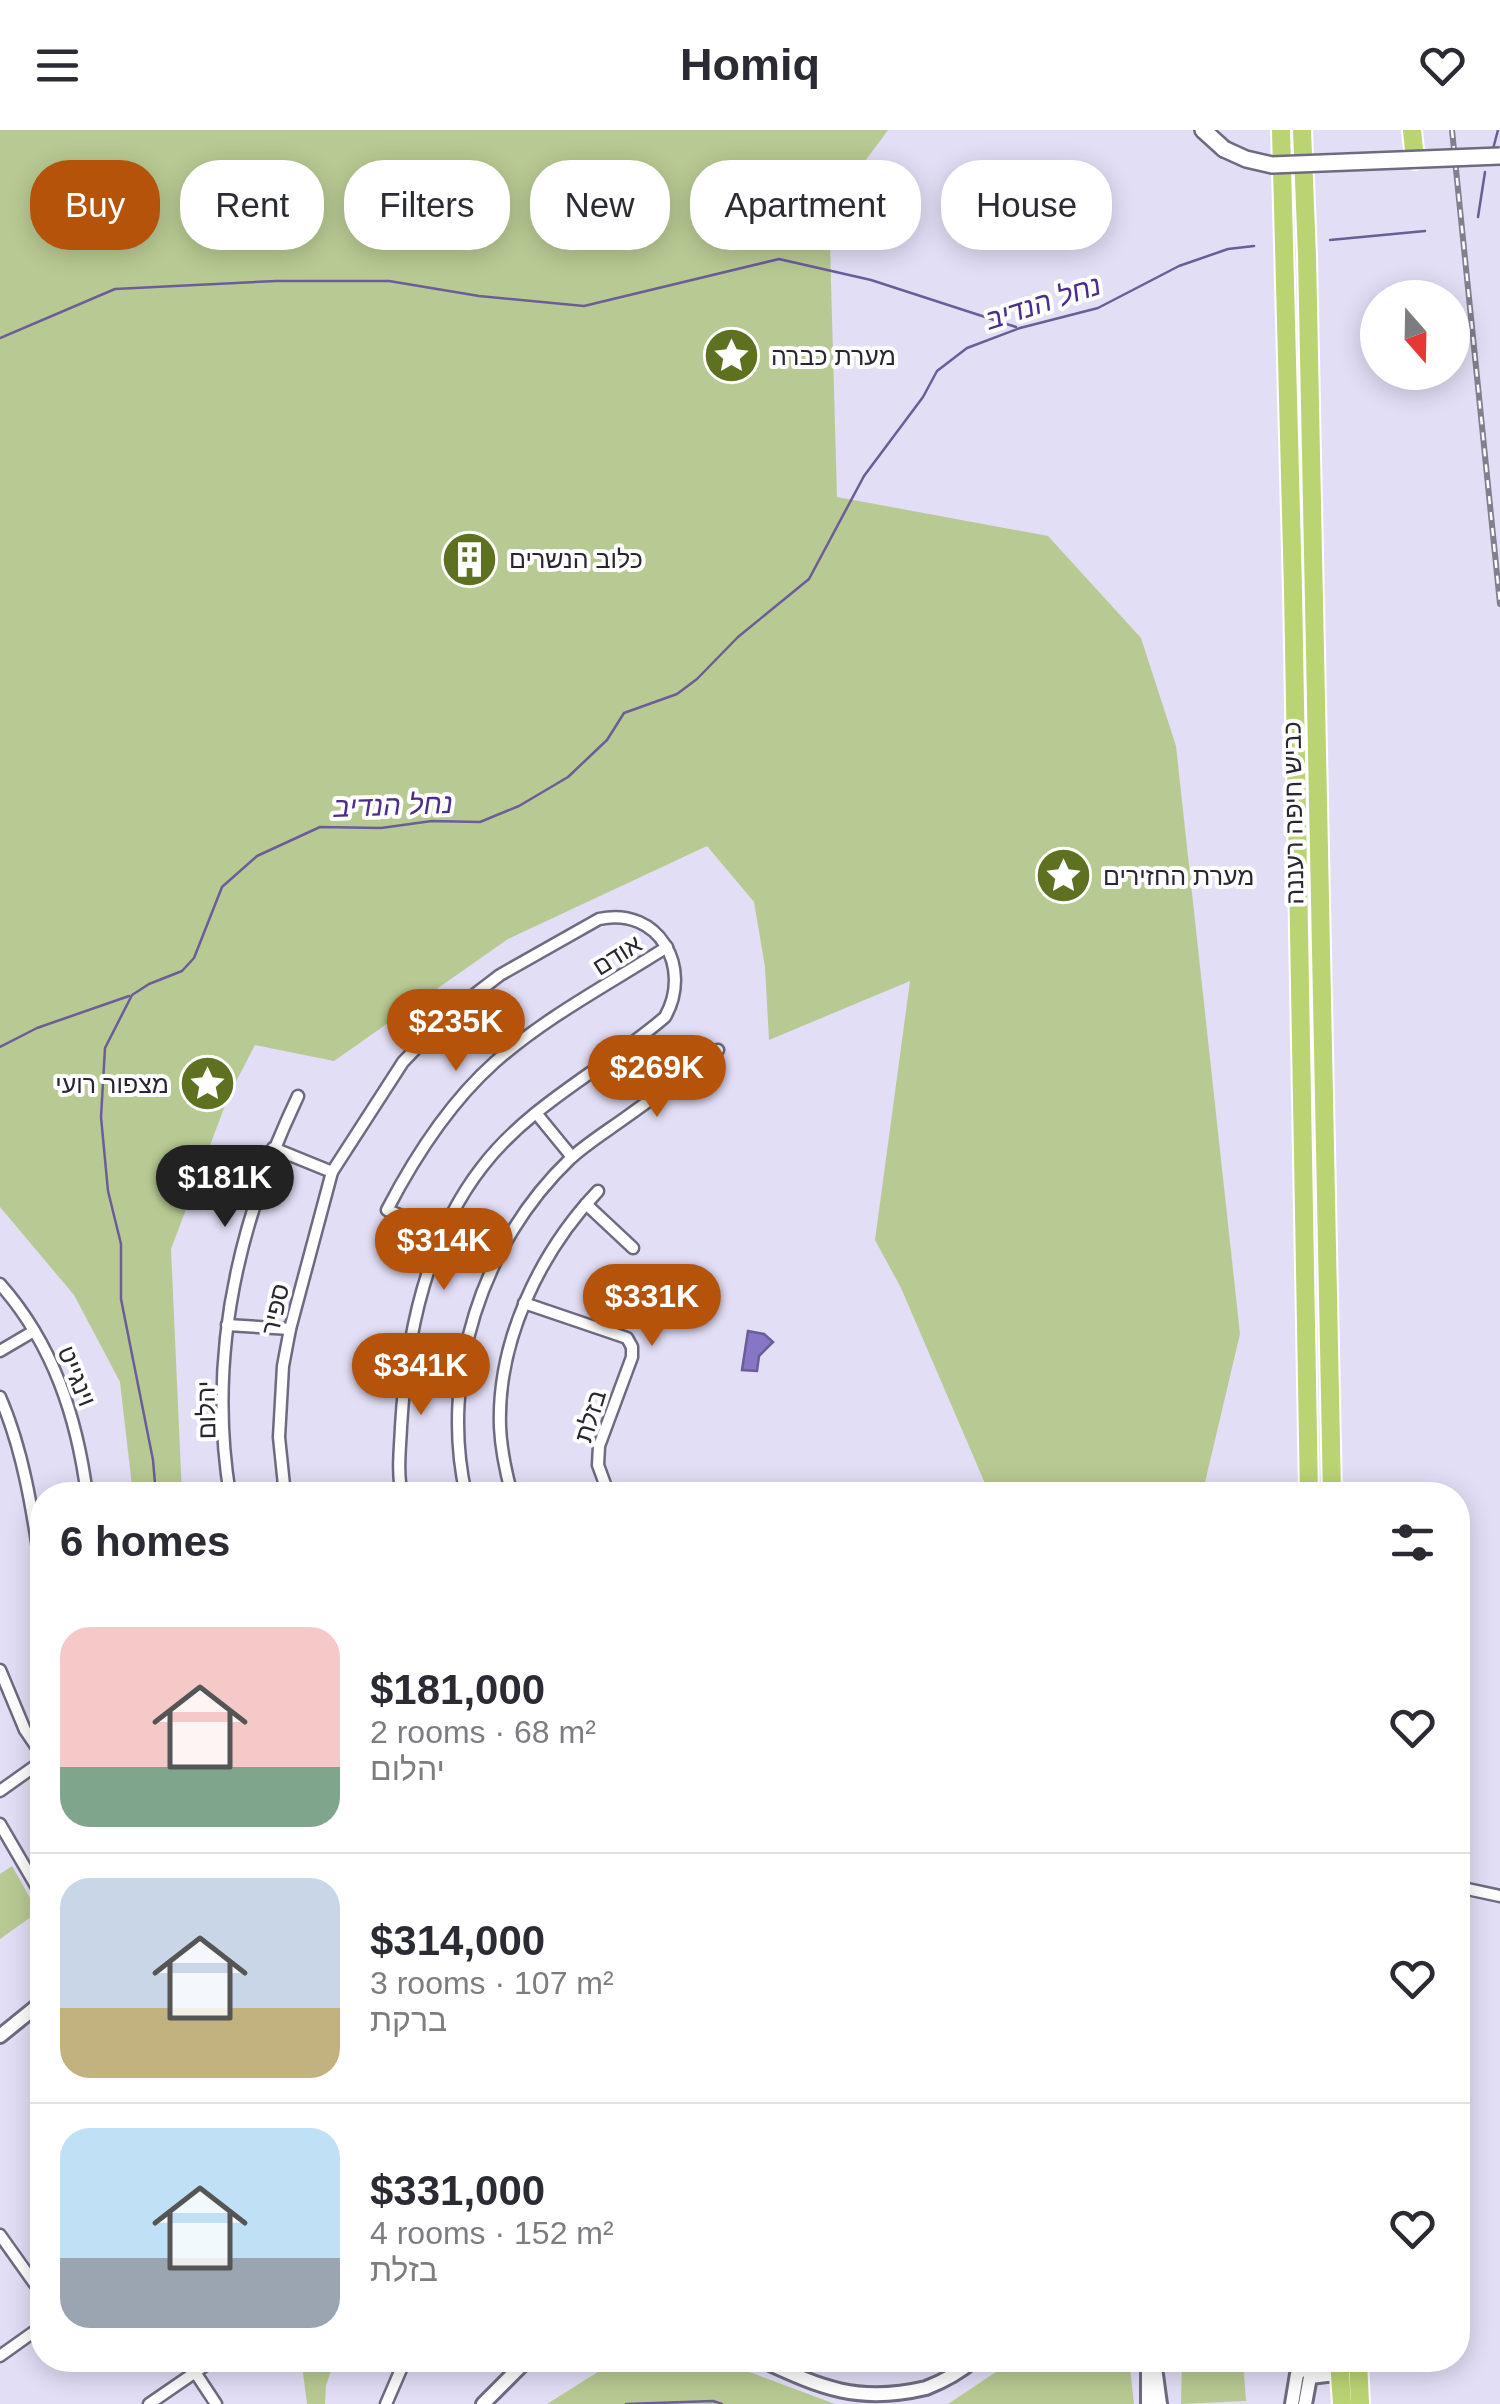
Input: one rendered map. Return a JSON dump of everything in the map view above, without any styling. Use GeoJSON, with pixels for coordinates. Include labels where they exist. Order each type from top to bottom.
{"type":"FeatureCollection","features":[{"type":"Feature","properties":{"kind":"highway","name":"כביש חיפה רעננה"},"geometry":{"type":"LineString","coordinates":[[1281,130],[1310,1482]]}},
{"type":"Feature","properties":{"kind":"highway","name":"כביש חיפה רעננה"},"geometry":{"type":"LineString","coordinates":[[1302,130],[1308,256],[1332,1482]]}},
{"type":"Feature","properties":{"kind":"highway"},"geometry":{"type":"LineString","coordinates":[[1412,130],[1415,160]]}},
{"type":"Feature","properties":{"kind":"highway"},"geometry":{"type":"LineString","coordinates":[[1340,2372],[1342,2404]]}},
{"type":"Feature","properties":{"kind":"highway"},"geometry":{"type":"LineString","coordinates":[[1359,2372],[1360,2404]]}},
{"type":"Feature","properties":{"kind":"main road"},"geometry":{"type":"LineString","coordinates":[[1203,130],[1224,149],[1272,165],[1500,156]]}},
{"type":"Feature","properties":{"kind":"street","name":"ספיר"},"geometry":{"type":"LineString","coordinates":[[284,1482],[279,1438],[283,1366],[332,1172],[402,1062],[448,1014],[500,975],[599,919],[615,916],[650,926],[667,947]]}},
{"type":"Feature","properties":{"kind":"street"},"geometry":{"type":"LineString","coordinates":[[399,1482],[404,1371],[409,1342],[444,1232],[482,1166],[536,1113],[665,1017],[674,1002],[677,984],[667,947]]}},
{"type":"Feature","properties":{"kind":"street","name":"אודם"},"geometry":{"type":"LineString","coordinates":[[444,1232],[388,1210],[410,1166],[450,1110],[494,1063],[540,1026],[667,947]]}},
{"type":"Feature","properties":{"kind":"street"},"geometry":{"type":"LineString","coordinates":[[463,1482],[458,1457],[458,1413],[465,1354],[488,1275],[514,1225],[572,1157],[718,1050]]}},
{"type":"Feature","properties":{"kind":"street","name":"יהלום"},"geometry":{"type":"LineString","coordinates":[[229,1482],[224,1398],[232,1280],[250,1210],[298,1096]]}},
{"type":"Feature","properties":{"kind":"street"},"geometry":{"type":"LineString","coordinates":[[536,1113],[572,1157]]}},
{"type":"Feature","properties":{"kind":"street"},"geometry":{"type":"LineString","coordinates":[[274,1148],[332,1172]]}},
{"type":"Feature","properties":{"kind":"street"},"geometry":{"type":"LineString","coordinates":[[510,1482],[500,1426],[504,1368],[524,1303],[551,1252],[598,1192]]}},
{"type":"Feature","properties":{"kind":"street"},"geometry":{"type":"LineString","coordinates":[[586,1204],[632,1248]]}},
{"type":"Feature","properties":{"kind":"street","name":"וינגייט"},"geometry":{"type":"LineString","coordinates":[[0,1284],[47,1350],[72,1414],[85,1482]]}},
{"type":"Feature","properties":{"kind":"street","name":"בזלת"},"geometry":{"type":"LineString","coordinates":[[524,1303],[627,1338],[632,1347],[632,1357],[599,1446],[598,1465],[604,1482]]}},
{"type":"Feature","properties":{"kind":"street"},"geometry":{"type":"LineString","coordinates":[[227,1325],[290,1329]]}},
{"type":"Feature","properties":{"kind":"street"},"geometry":{"type":"LineString","coordinates":[[0,1351],[34,1331]]}},
{"type":"Feature","properties":{"kind":"street"},"geometry":{"type":"LineString","coordinates":[[409,1342],[465,1354]]}},
{"type":"Feature","properties":{"kind":"street"},"geometry":{"type":"LineString","coordinates":[[0,1397],[30,1488]]}},
{"type":"Feature","properties":{"kind":"street"},"geometry":{"type":"LineString","coordinates":[[0,1670],[30,1739]]}},
{"type":"Feature","properties":{"kind":"street"},"geometry":{"type":"LineString","coordinates":[[0,1791],[30,1767]]}},
{"type":"Feature","properties":{"kind":"street"},"geometry":{"type":"LineString","coordinates":[[0,1824],[30,1875]]}},
{"type":"Feature","properties":{"kind":"street"},"geometry":{"type":"LineString","coordinates":[[1470,1890],[1500,1896]]}},
{"type":"Feature","properties":{"kind":"street"},"geometry":{"type":"LineString","coordinates":[[0,2036],[30,2012]]}},
{"type":"Feature","properties":{"kind":"street"},"geometry":{"type":"LineString","coordinates":[[0,2236],[30,2277]]}},
{"type":"Feature","properties":{"kind":"street"},"geometry":{"type":"LineString","coordinates":[[0,2356],[30,2335]]}},
{"type":"Feature","properties":{"kind":"street"},"geometry":{"type":"LineString","coordinates":[[150,2404],[195,2372]]}},
{"type":"Feature","properties":{"kind":"street"},"geometry":{"type":"LineString","coordinates":[[197,2372],[216,2404]]}},
{"type":"Feature","properties":{"kind":"street"},"geometry":{"type":"LineString","coordinates":[[386,2404],[400,2372]]}},
{"type":"Feature","properties":{"kind":"street"},"geometry":{"type":"LineString","coordinates":[[483,2404],[515,2372]]}},
{"type":"Feature","properties":{"kind":"street"},"geometry":{"type":"LineString","coordinates":[[787,2372],[830,2392],[865,2401],[906,2395],[957,2372]]}},
{"type":"Feature","properties":{"kind":"street"},"geometry":{"type":"LineString","coordinates":[[1148,2404],[1151,2372]]}},
{"type":"Feature","properties":{"kind":"street"},"geometry":{"type":"LineString","coordinates":[[1154,2372],[1160,2404]]}},
{"type":"Feature","properties":{"kind":"street"},"geometry":{"type":"LineString","coordinates":[[1292,2404],[1300,2372]]}},
{"type":"Feature","properties":{"kind":"street"},"geometry":{"type":"LineString","coordinates":[[1305,2404],[1305,2388],[1310,2378],[1324,2372]]}},
{"type":"Feature","properties":{"kind":"green space"},"geometry":{"type":"Polygon","coordinates":[[[0,130],[888,130],[866,160],[690,160],[690,250],[830,250],[837,497],[1048,536],[1141,638],[1176,746],[1240,1334],[1205,1482],[984,1482],[901,1288],[875,1240],[910,981],[769,1040],[765,967],[754,902],[707,846],[508,939],[334,1061],[255,1045],[229,1095],[171,1249],[181,1482],[132,1482],[120,1382],[74,1295],[0,1207],[0,130]]]}},
{"type":"Feature","properties":{"kind":"green space"},"geometry":{"type":"Polygon","coordinates":[[[12,1866],[30,1898],[30,1918],[0,1939],[0,1874],[12,1866]]]}},
{"type":"Feature","properties":{"kind":"green space"},"geometry":{"type":"Polygon","coordinates":[[[303,2372],[331,2372],[325,2404],[307,2404],[303,2372]]]}},
{"type":"Feature","properties":{"kind":"green space"},"geometry":{"type":"Polygon","coordinates":[[[598,2372],[749,2372],[835,2404],[547,2404],[598,2372]]]}},
{"type":"Feature","properties":{"kind":"green space"},"geometry":{"type":"Polygon","coordinates":[[[996,2372],[1130,2372],[1134,2404],[948,2404],[996,2372]]]}},
{"type":"Feature","properties":{"kind":"green space"},"geometry":{"type":"Polygon","coordinates":[[[1182,2372],[1244,2372],[1246,2401],[1181,2404],[1182,2372]]]}},
{"type":"Feature","properties":{"kind":"shaded area"},"geometry":{"type":"Polygon","coordinates":[[[748,1331],[764,1334],[773,1342],[759,1356],[757,1371],[742,1370],[748,1331]]]}},
{"type":"Feature","properties":{"kind":"waterway"},"geometry":{"type":"LineString","coordinates":[[1493,149],[1498,130]]}},
{"type":"Feature","properties":{"kind":"waterway"},"geometry":{"type":"LineString","coordinates":[[1478,217],[1485,172]]}},
{"type":"Feature","properties":{"kind":"waterway"},"geometry":{"type":"LineString","coordinates":[[1330,240],[1425,231]]}},
{"type":"Feature","properties":{"kind":"waterway","name":"נחל הנדיב"},"geometry":{"type":"LineString","coordinates":[[155,1482],[121,1299],[121,1244],[108,1191],[101,1117],[105,1048],[132,995],[182,971],[194,958],[222,887],[257,856],[320,827],[480,822],[519,806],[568,777],[607,740],[624,713],[677,694],[809,579],[864,476],[923,397],[937,371],[967,348],[1020,328],[1098,308],[1179,266],[1228,249],[1254,246]]}},
{"type":"Feature","properties":{"kind":"waterway"},"geometry":{"type":"LineString","coordinates":[[0,338],[115,289],[276,281],[389,281],[479,296],[584,306],[779,259],[871,280],[1016,327]]}},
{"type":"Feature","properties":{"kind":"waterway"},"geometry":{"type":"LineString","coordinates":[[0,1047],[37,1028],[129,996]]}},
{"type":"Feature","properties":{"kind":"waterway"},"geometry":{"type":"LineString","coordinates":[[626,2404],[722,2404]]}},
{"type":"Feature","properties":{"kind":"railway"},"geometry":{"type":"LineString","coordinates":[[1452,130],[1500,604]]}},
{"type":"Feature","properties":{"kind":"place","name":"מערת כברה"},"geometry":{"type":"Point","coordinates":[732,356]}},
{"type":"Feature","properties":{"kind":"place","name":"כלוב הנשרים"},"geometry":{"type":"Point","coordinates":[470,559]}},
{"type":"Feature","properties":{"kind":"place","name":"מערת החזירים"},"geometry":{"type":"Point","coordinates":[1064,876]}},
{"type":"Feature","properties":{"kind":"place","name":"מצפור רועי"},"geometry":{"type":"Point","coordinates":[208,1084]}}]}
